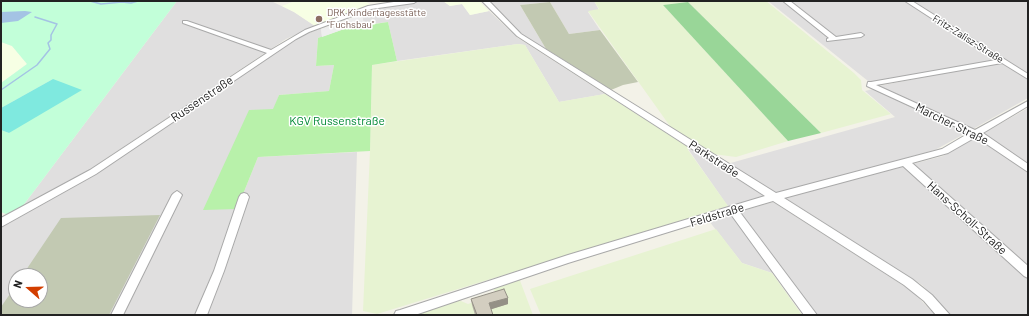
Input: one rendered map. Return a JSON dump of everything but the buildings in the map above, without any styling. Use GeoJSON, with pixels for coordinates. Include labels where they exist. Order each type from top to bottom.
{"type":"FeatureCollection","features":[{"type":"Feature","properties":{"kind":"street","name":"Russenstraße"},"geometry":{"type":"LineString","coordinates":[[1,223],[93,172],[271,52],[307,31],[370,7],[414,1]]}},
{"type":"Feature","properties":{"kind":"street","name":"Parkstraße"},"geometry":{"type":"LineString","coordinates":[[485,1],[519,35],[914,286],[944,315]]}},
{"type":"Feature","properties":{"kind":"street"},"geometry":{"type":"LineString","coordinates":[[786,1],[835,39]]}},
{"type":"Feature","properties":{"kind":"street","name":"Fritz-Zalisz-Straße"},"geometry":{"type":"LineString","coordinates":[[908,1],[1028,77]]}},
{"type":"Feature","properties":{"kind":"street"},"geometry":{"type":"LineString","coordinates":[[185,22],[271,52]]}},
{"type":"Feature","properties":{"kind":"street"},"geometry":{"type":"LineString","coordinates":[[827,41],[861,35]]}},
{"type":"Feature","properties":{"kind":"street","name":"Marcher Straße"},"geometry":{"type":"LineString","coordinates":[[1003,61],[871,84],[870,86],[984,137],[1028,169]]}},
{"type":"Feature","properties":{"kind":"street","name":"Feldstraße"},"geometry":{"type":"LineString","coordinates":[[400,315],[568,259],[732,209],[906,163],[945,151],[1028,103]]}},
{"type":"Feature","properties":{"kind":"street","name":"Hans-Scholl-Straße"},"geometry":{"type":"LineString","coordinates":[[906,163],[1028,273]]}},
{"type":"Feature","properties":{"kind":"street"},"geometry":{"type":"LineString","coordinates":[[117,315],[177,195]]}},
{"type":"Feature","properties":{"kind":"street"},"geometry":{"type":"LineString","coordinates":[[201,315],[219,272],[244,197]]}},
{"type":"Feature","properties":{"kind":"street"},"geometry":{"type":"LineString","coordinates":[[732,209],[810,315]]}},
{"type":"Feature","properties":{"kind":"shaded area"},"geometry":{"type":"Polygon","coordinates":[[[177,1],[271,1],[294,12],[315,26],[286,39],[89,170],[22,207],[177,1]]]}},
{"type":"Feature","properties":{"kind":"shaded area","name":"DRK Kindertagesstätte \"Fuchsbau\""},"geometry":{"type":"Polygon","coordinates":[[[295,1],[365,1],[371,5],[315,26],[282,6],[295,1]]]}},
{"type":"Feature","properties":{"kind":"shaded area"},"geometry":{"type":"Polygon","coordinates":[[[421,1],[443,1],[450,6],[462,4],[470,15],[489,11],[518,38],[605,94],[559,102],[525,45],[518,44],[397,61],[388,22],[364,25],[362,14],[376,9],[421,1]]]}},
{"type":"Feature","properties":{"kind":"shaded area"},"geometry":{"type":"Polygon","coordinates":[[[443,1],[479,1],[489,11],[470,15],[462,4],[450,6],[443,1]]]}},
{"type":"Feature","properties":{"kind":"shaded area"},"geometry":{"type":"Polygon","coordinates":[[[488,1],[594,1],[599,10],[588,12],[600,30],[569,34],[550,2],[520,5],[546,49],[523,35],[488,1]]]}},
{"type":"Feature","properties":{"kind":"shaded area"},"geometry":{"type":"Polygon","coordinates":[[[594,1],[766,1],[854,73],[861,80],[862,90],[891,114],[821,133],[688,2],[663,5],[788,141],[736,157],[713,154],[672,129],[588,11],[599,9],[594,1]]]}},
{"type":"Feature","properties":{"kind":"shaded area"},"geometry":{"type":"Polygon","coordinates":[[[768,1],[904,1],[996,58],[995,61],[872,82],[868,81],[768,1]]]}},
{"type":"Feature","properties":{"kind":"shaded area"},"geometry":{"type":"Polygon","coordinates":[[[911,1],[1028,1],[1028,74],[911,1]]]}},
{"type":"Feature","properties":{"kind":"shaded area"},"geometry":{"type":"Polygon","coordinates":[[[550,2],[569,34],[600,30],[638,82],[623,85],[611,90],[546,49],[520,5],[550,2]]]}},
{"type":"Feature","properties":{"kind":"shaded area"},"geometry":{"type":"Polygon","coordinates":[[[1,12],[32,12],[18,21],[1,23],[1,12]]]}},
{"type":"Feature","properties":{"kind":"shaded area"},"geometry":{"type":"Polygon","coordinates":[[[362,14],[364,25],[347,28],[322,37],[321,29],[362,14]]]}},
{"type":"Feature","properties":{"kind":"shaded area"},"geometry":{"type":"Polygon","coordinates":[[[321,29],[322,37],[318,38],[316,66],[334,65],[329,91],[279,95],[237,209],[258,157],[357,152],[352,315],[1,315],[1,227],[96,172],[299,37],[321,29]]]}},
{"type":"Feature","properties":{"kind":"shaded area"},"geometry":{"type":"Polygon","coordinates":[[[1,42],[12,46],[27,64],[1,83],[1,42]]]}},
{"type":"Feature","properties":{"kind":"shaded area"},"geometry":{"type":"Polygon","coordinates":[[[518,44],[525,45],[559,102],[605,94],[690,148],[688,150],[728,206],[377,314],[363,311],[372,65],[518,44]]]}},
{"type":"Feature","properties":{"kind":"shaded area"},"geometry":{"type":"Polygon","coordinates":[[[998,63],[1004,64],[1028,79],[1028,98],[973,129],[878,86],[998,63]]]}},
{"type":"Feature","properties":{"kind":"shaded area"},"geometry":{"type":"Polygon","coordinates":[[[53,79],[82,90],[9,133],[1,130],[1,108],[53,79]]]}},
{"type":"Feature","properties":{"kind":"shaded area"},"geometry":{"type":"Polygon","coordinates":[[[873,89],[966,133],[935,150],[780,193],[774,193],[727,164],[895,117],[865,91],[873,89]]]}},
{"type":"Feature","properties":{"kind":"shaded area"},"geometry":{"type":"Polygon","coordinates":[[[1028,108],[1028,315],[951,315],[922,285],[785,198],[943,156],[1028,108]]]}},
{"type":"Feature","properties":{"kind":"shaded area"},"geometry":{"type":"Polygon","coordinates":[[[690,148],[763,195],[763,197],[729,208],[688,149],[690,148]]]}},
{"type":"Feature","properties":{"kind":"shaded area"},"geometry":{"type":"Polygon","coordinates":[[[773,202],[912,291],[935,315],[814,315],[738,212],[773,202]]]}},
{"type":"Feature","properties":{"kind":"shaded area"},"geometry":{"type":"Polygon","coordinates":[[[732,214],[774,272],[772,273],[742,263],[709,221],[732,214]]]}},
{"type":"Feature","properties":{"kind":"shaded area"},"geometry":{"type":"Polygon","coordinates":[[[160,215],[109,315],[1,315],[1,307],[8,297],[8,308],[48,308],[48,268],[27,268],[61,218],[160,215]]]}},
{"type":"Feature","properties":{"kind":"shaded area"},"geometry":{"type":"Polygon","coordinates":[[[716,229],[742,263],[772,273],[802,315],[541,315],[530,289],[716,229]]]}},
{"type":"Feature","properties":{"kind":"shaded area"},"geometry":{"type":"Polygon","coordinates":[[[519,278],[533,315],[409,315],[456,299],[468,304],[496,294],[493,287],[519,278]]]}},
{"type":"Feature","properties":{"kind":"green space"},"geometry":{"type":"Polygon","coordinates":[[[1,1],[177,1],[22,207],[6,214],[1,212],[1,130],[9,133],[53,79],[1,108],[1,83],[27,64],[12,46],[1,42],[1,1]]]}},
{"type":"Feature","properties":{"kind":"green space"},"geometry":{"type":"Polygon","coordinates":[[[688,2],[821,133],[788,141],[663,5],[688,2]]]}},
{"type":"Feature","properties":{"kind":"green space","name":"KGV Russenstraße"},"geometry":{"type":"Polygon","coordinates":[[[388,22],[397,61],[372,65],[370,151],[258,157],[237,209],[203,210],[249,110],[273,109],[279,95],[329,91],[334,65],[316,66],[318,38],[347,28],[388,22]]]}},
{"type":"Feature","properties":{"kind":"waterway"},"geometry":{"type":"LineString","coordinates":[[90,1],[101,4],[122,2],[131,3],[138,1]]}},
{"type":"Feature","properties":{"kind":"waterway"},"geometry":{"type":"LineString","coordinates":[[1,90],[37,65],[50,49],[48,43],[51,40],[51,35],[57,24],[35,17]]}},
{"type":"Feature","properties":{"kind":"place","name":"DRK Kindertagesstätte \"Fuchsbau\""},"geometry":{"type":"Point","coordinates":[319,19]}}]}
